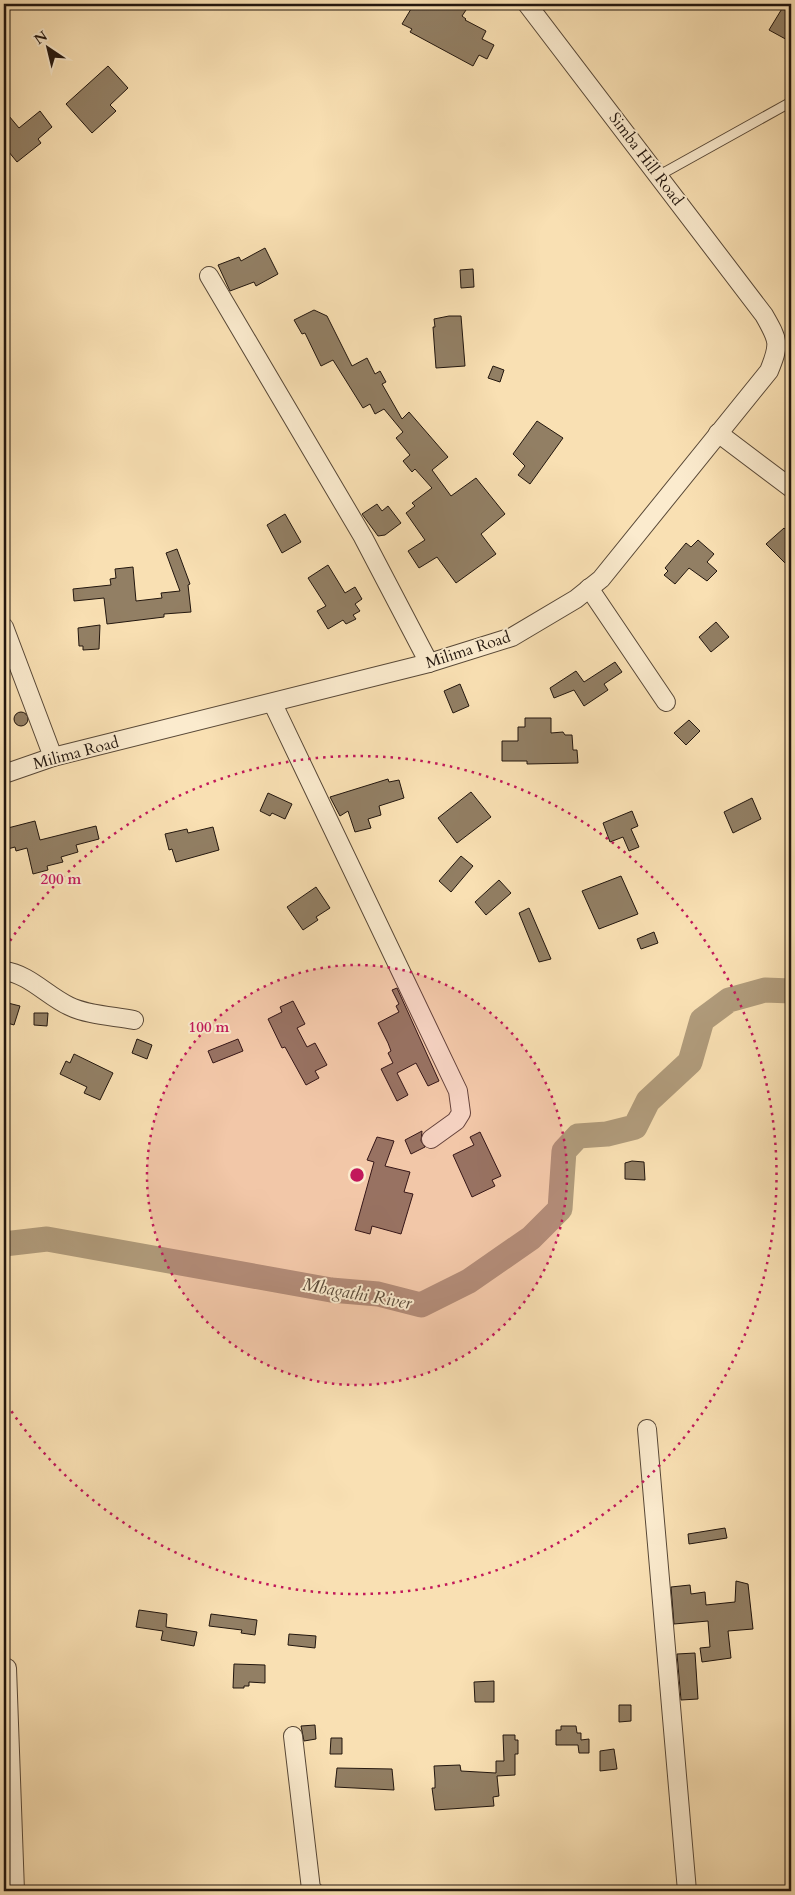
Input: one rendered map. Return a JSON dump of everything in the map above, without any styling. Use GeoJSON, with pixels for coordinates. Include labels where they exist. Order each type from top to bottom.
{"type":"FeatureCollection","features":[{"type":"Feature","properties":{"kind":"street","name":"Simba Hill Road"},"geometry":{"type":"LineString","coordinates":[[527,4],[764,315]]}},
{"type":"Feature","properties":{"kind":"street"},"geometry":{"type":"LineString","coordinates":[[209,276],[363,538],[430,663]]}},
{"type":"Feature","properties":{"kind":"street","name":"Milima Road"},"geometry":{"type":"LineString","coordinates":[[4,774],[53,757],[273,704],[430,663],[512,637],[541,621],[601,579],[768,371],[785,346],[775,334],[764,315]]}},
{"type":"Feature","properties":{"kind":"street"},"geometry":{"type":"LineString","coordinates":[[718,433],[791,488]]}},
{"type":"Feature","properties":{"kind":"street"},"geometry":{"type":"LineString","coordinates":[[589,588],[666,702]]}},
{"type":"Feature","properties":{"kind":"street"},"geometry":{"type":"LineString","coordinates":[[4,627],[53,757]]}},
{"type":"Feature","properties":{"kind":"street"},"geometry":{"type":"LineString","coordinates":[[273,704],[458,1091],[461,1113],[456,1121],[432,1140]]}},
{"type":"Feature","properties":{"kind":"street"},"geometry":{"type":"LineString","coordinates":[[4,971],[16,973],[27,978],[51,997],[71,1007],[134,1020]]}},
{"type":"Feature","properties":{"kind":"street"},"geometry":{"type":"LineString","coordinates":[[646,1429],[687,1891]]}},
{"type":"Feature","properties":{"kind":"street"},"geometry":{"type":"LineString","coordinates":[[7,1668],[15,1891]]}},
{"type":"Feature","properties":{"kind":"street"},"geometry":{"type":"LineString","coordinates":[[293,1736],[311,1889],[314,1891]]}},
{"type":"Feature","properties":{"kind":"lane"},"geometry":{"type":"LineString","coordinates":[[658,176],[791,102]]}},
{"type":"Feature","properties":{"kind":"building"},"geometry":{"type":"Polygon","coordinates":[[[414,4],[470,4],[462,16],[465,20],[486,31],[482,39],[494,45],[487,59],[479,55],[473,66],[410,32],[412,29],[402,24],[414,4]]]}},
{"type":"Feature","properties":{"kind":"building"},"geometry":{"type":"Polygon","coordinates":[[[783,7],[791,12],[791,42],[769,30],[783,7]]]}},
{"type":"Feature","properties":{"kind":"building"},"geometry":{"type":"Polygon","coordinates":[[[108,66],[128,88],[110,105],[116,111],[92,133],[66,104],[108,66]]]}},
{"type":"Feature","properties":{"kind":"building"},"geometry":{"type":"Polygon","coordinates":[[[4,110],[19,128],[40,111],[52,127],[38,139],[41,143],[17,162],[4,146],[4,141],[9,136],[4,129],[4,110]]]}},
{"type":"Feature","properties":{"kind":"building"},"geometry":{"type":"Polygon","coordinates":[[[265,248],[278,274],[256,286],[254,282],[230,291],[218,265],[239,257],[241,261],[265,248]]]}},
{"type":"Feature","properties":{"kind":"building"},"geometry":{"type":"Polygon","coordinates":[[[473,269],[474,287],[461,288],[460,270],[473,269]]]}},
{"type":"Feature","properties":{"kind":"building"},"geometry":{"type":"Polygon","coordinates":[[[314,310],[327,316],[352,366],[367,358],[375,374],[380,371],[386,382],[382,384],[402,419],[409,412],[448,457],[432,470],[451,496],[476,478],[505,514],[481,534],[496,554],[456,583],[437,557],[419,568],[408,551],[425,540],[406,513],[415,506],[412,503],[432,488],[415,469],[412,472],[403,461],[410,455],[396,438],[403,432],[384,409],[375,414],[370,404],[363,408],[333,360],[321,366],[305,333],[302,334],[294,320],[314,310]]]}},
{"type":"Feature","properties":{"kind":"building"},"geometry":{"type":"Polygon","coordinates":[[[461,316],[465,366],[436,368],[434,319],[461,316]]]}},
{"type":"Feature","properties":{"kind":"building"},"geometry":{"type":"Polygon","coordinates":[[[493,366],[504,370],[500,382],[488,378],[493,366]]]}},
{"type":"Feature","properties":{"kind":"building"},"geometry":{"type":"Polygon","coordinates":[[[537,421],[563,438],[530,484],[518,475],[525,466],[513,454],[537,421]]]}},
{"type":"Feature","properties":{"kind":"building"},"geometry":{"type":"Polygon","coordinates":[[[377,504],[382,511],[388,506],[401,523],[385,535],[378,536],[362,514],[377,504]]]}},
{"type":"Feature","properties":{"kind":"building"},"geometry":{"type":"Polygon","coordinates":[[[285,514],[301,542],[282,553],[267,525],[285,514]]]}},
{"type":"Feature","properties":{"kind":"building"},"geometry":{"type":"Polygon","coordinates":[[[784,528],[791,535],[791,569],[766,544],[784,528]]]}},
{"type":"Feature","properties":{"kind":"building"},"geometry":{"type":"Polygon","coordinates":[[[698,540],[714,554],[707,562],[717,571],[707,581],[689,568],[675,584],[664,575],[668,571],[665,568],[686,543],[691,547],[698,540]]]}},
{"type":"Feature","properties":{"kind":"building"},"geometry":{"type":"Polygon","coordinates":[[[177,549],[190,584],[188,585],[191,612],[164,614],[164,617],[107,624],[104,598],[74,601],[73,589],[111,585],[110,579],[116,578],[115,569],[133,567],[136,601],[162,598],[161,593],[180,591],[166,553],[177,549]]]}},
{"type":"Feature","properties":{"kind":"building"},"geometry":{"type":"Polygon","coordinates":[[[328,565],[345,593],[355,587],[362,599],[355,604],[360,611],[353,615],[356,619],[346,624],[343,620],[328,629],[317,611],[326,606],[308,578],[328,565]]]}},
{"type":"Feature","properties":{"kind":"building"},"geometry":{"type":"Polygon","coordinates":[[[716,622],[729,637],[711,652],[699,637],[716,622]]]}},
{"type":"Feature","properties":{"kind":"building"},"geometry":{"type":"Polygon","coordinates":[[[100,625],[99,649],[83,650],[83,646],[79,646],[78,628],[100,625]]]}},
{"type":"Feature","properties":{"kind":"building"},"geometry":{"type":"Polygon","coordinates":[[[615,662],[622,672],[604,684],[608,690],[584,706],[574,690],[554,698],[550,688],[576,671],[584,682],[615,662]]]}},
{"type":"Feature","properties":{"kind":"building"},"geometry":{"type":"Polygon","coordinates":[[[460,684],[469,706],[453,713],[444,691],[460,684]]]}},
{"type":"Feature","properties":{"kind":"building"},"geometry":{"type":"Polygon","coordinates":[[[21,712],[26,714],[28,719],[26,724],[21,726],[16,724],[14,719],[16,714],[21,712]]]}},
{"type":"Feature","properties":{"kind":"building"},"geometry":{"type":"Polygon","coordinates":[[[525,718],[551,718],[551,733],[563,732],[565,735],[572,735],[573,750],[577,750],[578,763],[527,764],[527,761],[502,761],[502,741],[518,741],[518,727],[525,727],[525,718]]]}},
{"type":"Feature","properties":{"kind":"building"},"geometry":{"type":"Polygon","coordinates":[[[689,720],[700,731],[686,745],[674,733],[689,720]]]}},
{"type":"Feature","properties":{"kind":"building"},"geometry":{"type":"Polygon","coordinates":[[[388,779],[389,782],[399,780],[404,798],[379,806],[381,815],[368,819],[371,828],[355,832],[348,811],[340,816],[330,797],[388,779]]]}},
{"type":"Feature","properties":{"kind":"building"},"geometry":{"type":"Polygon","coordinates":[[[471,792],[491,817],[457,843],[438,818],[471,792]]]}},
{"type":"Feature","properties":{"kind":"building"},"geometry":{"type":"Polygon","coordinates":[[[268,793],[292,804],[285,819],[272,813],[270,816],[260,811],[268,793]]]}},
{"type":"Feature","properties":{"kind":"building"},"geometry":{"type":"Polygon","coordinates":[[[752,798],[761,819],[733,833],[724,812],[752,798]]]}},
{"type":"Feature","properties":{"kind":"building"},"geometry":{"type":"Polygon","coordinates":[[[632,811],[638,826],[631,829],[639,847],[629,851],[623,837],[610,842],[603,823],[632,811]]]}},
{"type":"Feature","properties":{"kind":"building"},"geometry":{"type":"Polygon","coordinates":[[[35,821],[40,840],[96,826],[99,839],[76,845],[78,852],[61,857],[63,862],[47,866],[48,870],[33,874],[27,848],[16,851],[15,847],[4,850],[4,829],[35,821]]]}},
{"type":"Feature","properties":{"kind":"building"},"geometry":{"type":"Polygon","coordinates":[[[213,827],[219,850],[176,862],[172,849],[169,850],[165,834],[187,829],[188,833],[213,827]]]}},
{"type":"Feature","properties":{"kind":"building"},"geometry":{"type":"Polygon","coordinates":[[[461,856],[473,866],[451,892],[439,881],[461,856]]]}},
{"type":"Feature","properties":{"kind":"building"},"geometry":{"type":"Polygon","coordinates":[[[621,876],[638,914],[599,929],[582,891],[621,876]]]}},
{"type":"Feature","properties":{"kind":"building"},"geometry":{"type":"Polygon","coordinates":[[[499,880],[511,893],[486,915],[475,902],[499,880]]]}},
{"type":"Feature","properties":{"kind":"building"},"geometry":{"type":"Polygon","coordinates":[[[316,887],[330,908],[316,917],[318,920],[303,930],[287,907],[316,887]]]}},
{"type":"Feature","properties":{"kind":"building"},"geometry":{"type":"Polygon","coordinates":[[[529,908],[551,959],[539,962],[519,913],[529,908]]]}},
{"type":"Feature","properties":{"kind":"building"},"geometry":{"type":"Polygon","coordinates":[[[654,932],[658,943],[641,949],[637,939],[654,932]]]}},
{"type":"Feature","properties":{"kind":"building"},"geometry":{"type":"Polygon","coordinates":[[[397,988],[439,1081],[428,1086],[416,1063],[397,1073],[408,1095],[397,1101],[381,1069],[393,1063],[388,1053],[391,1051],[388,1043],[378,1023],[399,1012],[396,1006],[399,1004],[392,990],[397,988]]]}},
{"type":"Feature","properties":{"kind":"building"},"geometry":{"type":"Polygon","coordinates":[[[293,1001],[305,1024],[297,1028],[307,1047],[315,1043],[327,1065],[315,1071],[319,1078],[306,1085],[285,1047],[282,1048],[268,1019],[282,1012],[280,1007],[293,1001]]]}},
{"type":"Feature","properties":{"kind":"building"},"geometry":{"type":"Polygon","coordinates":[[[4,1002],[20,1006],[14,1025],[4,1022],[4,1002]]]}},
{"type":"Feature","properties":{"kind":"building"},"geometry":{"type":"Polygon","coordinates":[[[34,1013],[48,1013],[47,1026],[34,1025],[34,1013]]]}},
{"type":"Feature","properties":{"kind":"building"},"geometry":{"type":"Polygon","coordinates":[[[137,1039],[152,1045],[147,1059],[132,1053],[137,1039]]]}},
{"type":"Feature","properties":{"kind":"building"},"geometry":{"type":"Polygon","coordinates":[[[238,1039],[243,1051],[213,1063],[208,1051],[238,1039]]]}},
{"type":"Feature","properties":{"kind":"building"},"geometry":{"type":"Polygon","coordinates":[[[74,1054],[113,1073],[100,1100],[84,1093],[87,1087],[60,1074],[66,1061],[70,1063],[74,1054]]]}},
{"type":"Feature","properties":{"kind":"building"},"geometry":{"type":"Polygon","coordinates":[[[422,1131],[421,1141],[425,1147],[411,1154],[405,1140],[422,1131]]]}},
{"type":"Feature","properties":{"kind":"building"},"geometry":{"type":"Polygon","coordinates":[[[480,1132],[501,1176],[492,1180],[495,1186],[472,1197],[453,1155],[474,1145],[470,1137],[480,1132]]]}},
{"type":"Feature","properties":{"kind":"building"},"geometry":{"type":"Polygon","coordinates":[[[377,1137],[394,1141],[385,1166],[410,1172],[404,1192],[413,1194],[401,1234],[372,1226],[370,1234],[355,1230],[374,1162],[367,1160],[377,1137]]]}},
{"type":"Feature","properties":{"kind":"building"},"geometry":{"type":"Polygon","coordinates":[[[632,1161],[644,1162],[645,1180],[625,1179],[625,1163],[632,1161]]]}},
{"type":"Feature","properties":{"kind":"building"},"geometry":{"type":"Polygon","coordinates":[[[725,1528],[727,1538],[689,1544],[688,1534],[725,1528]]]}},
{"type":"Feature","properties":{"kind":"building"},"geometry":{"type":"Polygon","coordinates":[[[736,1581],[748,1584],[753,1629],[728,1631],[731,1658],[702,1662],[700,1648],[710,1647],[708,1621],[674,1624],[671,1587],[690,1585],[691,1594],[705,1592],[706,1605],[735,1602],[736,1581]]]}},
{"type":"Feature","properties":{"kind":"building"},"geometry":{"type":"Polygon","coordinates":[[[139,1610],[167,1614],[166,1627],[197,1632],[194,1646],[161,1640],[163,1631],[136,1627],[139,1610]]]}},
{"type":"Feature","properties":{"kind":"building"},"geometry":{"type":"Polygon","coordinates":[[[211,1614],[257,1620],[255,1635],[241,1633],[242,1630],[209,1626],[211,1614]]]}},
{"type":"Feature","properties":{"kind":"building"},"geometry":{"type":"Polygon","coordinates":[[[289,1634],[316,1636],[315,1648],[288,1645],[289,1634]]]}},
{"type":"Feature","properties":{"kind":"building"},"geometry":{"type":"Polygon","coordinates":[[[695,1653],[698,1699],[681,1700],[677,1654],[695,1653]]]}},
{"type":"Feature","properties":{"kind":"building"},"geometry":{"type":"Polygon","coordinates":[[[234,1664],[265,1665],[265,1683],[249,1682],[249,1686],[244,1686],[244,1688],[233,1688],[234,1664]]]}},
{"type":"Feature","properties":{"kind":"building"},"geometry":{"type":"Polygon","coordinates":[[[494,1681],[494,1702],[475,1702],[474,1682],[494,1681]]]}},
{"type":"Feature","properties":{"kind":"building"},"geometry":{"type":"Polygon","coordinates":[[[619,1705],[631,1705],[631,1721],[619,1722],[619,1705]]]}},
{"type":"Feature","properties":{"kind":"building"},"geometry":{"type":"Polygon","coordinates":[[[315,1725],[316,1739],[304,1741],[301,1726],[315,1725]]]}},
{"type":"Feature","properties":{"kind":"building"},"geometry":{"type":"Polygon","coordinates":[[[561,1726],[576,1726],[577,1733],[581,1733],[581,1740],[589,1739],[589,1753],[579,1753],[578,1745],[556,1745],[556,1730],[561,1730],[561,1726]]]}},
{"type":"Feature","properties":{"kind":"building"},"geometry":{"type":"Polygon","coordinates":[[[503,1735],[515,1735],[515,1740],[518,1740],[518,1754],[515,1754],[515,1775],[497,1776],[499,1796],[493,1797],[494,1806],[435,1810],[432,1788],[435,1788],[434,1766],[460,1765],[461,1771],[496,1773],[496,1761],[504,1761],[503,1735]]]}},
{"type":"Feature","properties":{"kind":"building"},"geometry":{"type":"Polygon","coordinates":[[[331,1738],[342,1738],[342,1754],[330,1754],[331,1738]]]}},
{"type":"Feature","properties":{"kind":"building"},"geometry":{"type":"Polygon","coordinates":[[[614,1749],[617,1769],[600,1771],[600,1751],[614,1749]]]}},
{"type":"Feature","properties":{"kind":"building"},"geometry":{"type":"Polygon","coordinates":[[[337,1768],[392,1769],[394,1790],[335,1787],[337,1768]]]}},
{"type":"Feature","properties":{"kind":"waterway","name":"Mbagathi River"},"geometry":{"type":"LineString","coordinates":[[4,1244],[47,1239],[331,1290],[378,1294],[421,1305],[469,1281],[531,1238],[560,1209],[564,1151],[578,1136],[607,1134],[635,1127],[648,1101],[690,1062],[702,1020],[729,1000],[765,990],[791,991]]}}]}
